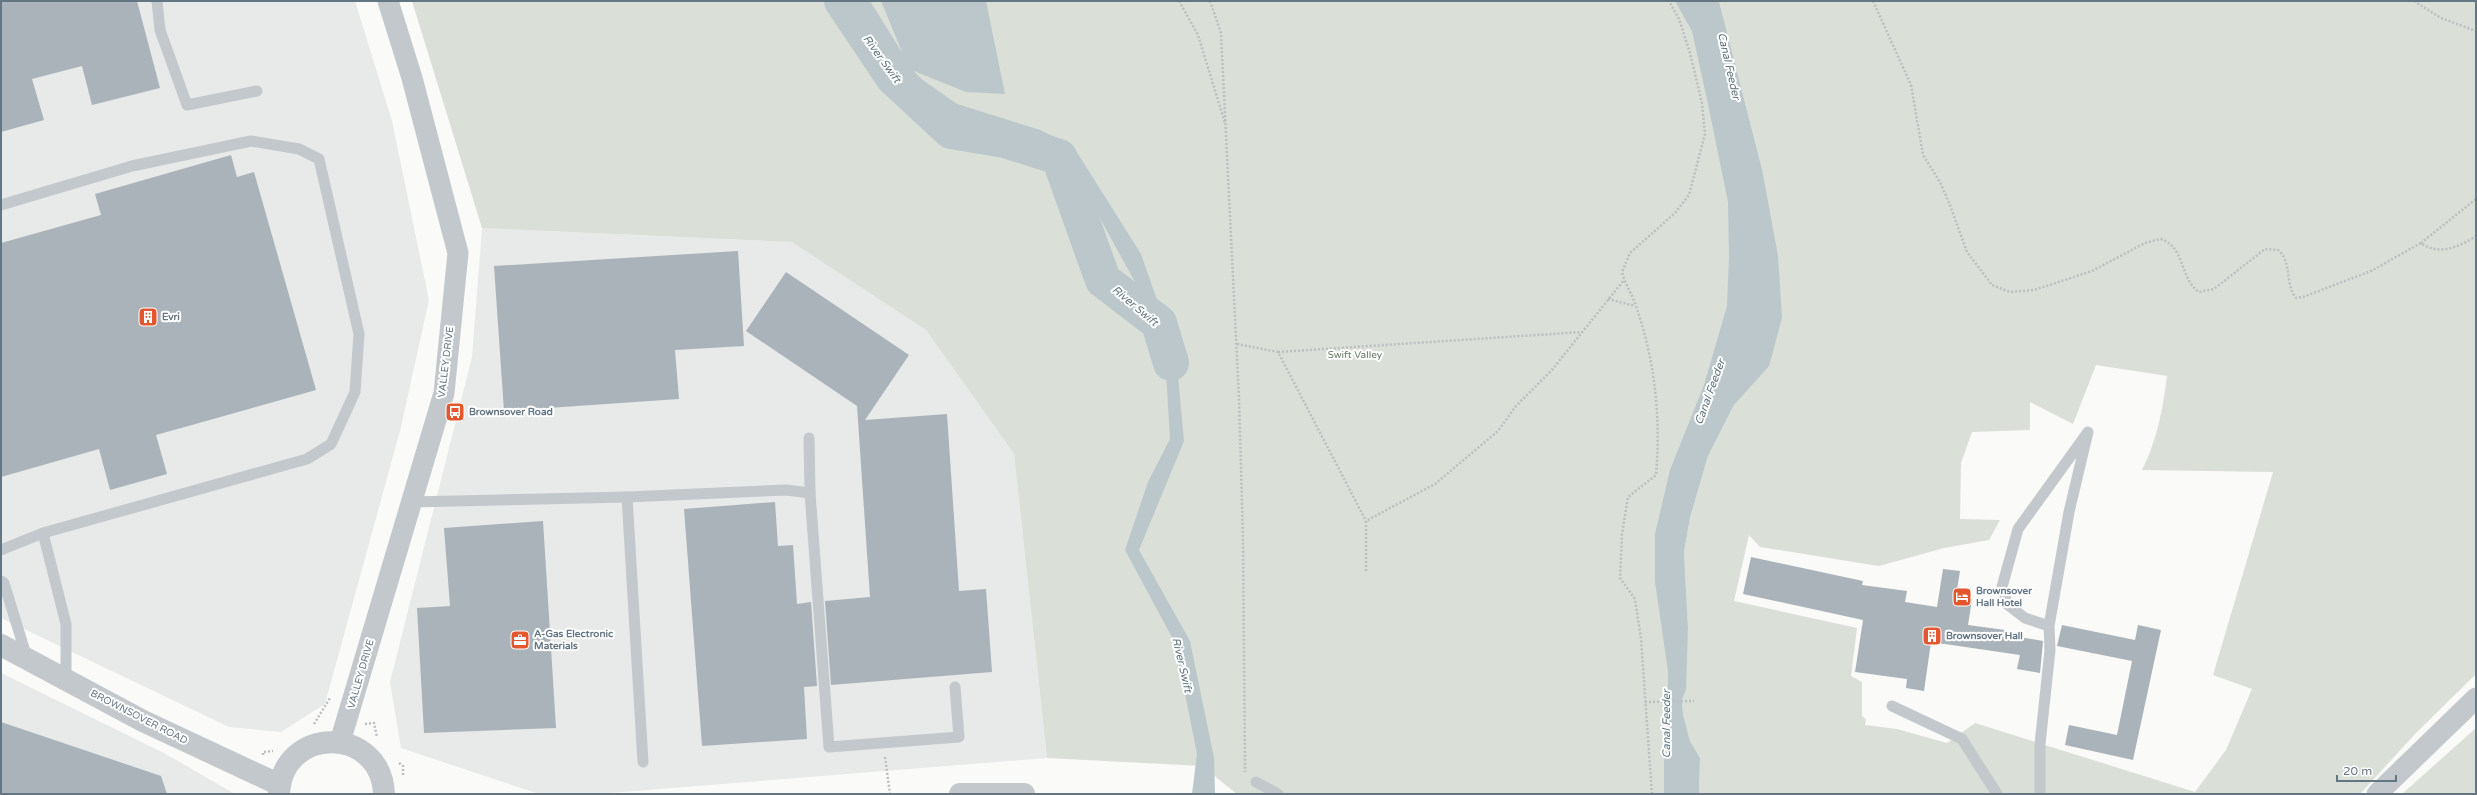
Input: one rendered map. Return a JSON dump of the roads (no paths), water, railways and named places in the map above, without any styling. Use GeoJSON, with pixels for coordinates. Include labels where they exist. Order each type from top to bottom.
{"type":"FeatureCollection","features":[{"type":"Feature","properties":{"kind":"street","name":"VALLEY DRIVE"},"geometry":{"type":"LineString","coordinates":[[340,742],[444,393],[458,253],[412,78],[388,1]]}},
{"type":"Feature","properties":{"kind":"street","name":"BROWNSOVER ROAD"},"geometry":{"type":"LineString","coordinates":[[1,645],[143,721],[279,789],[285,769],[295,756],[308,747],[324,742],[340,742],[356,747],[369,756],[378,769],[384,794]]}},
{"type":"Feature","properties":{"kind":"street"},"geometry":{"type":"LineString","coordinates":[[2377,794],[2476,698]]}},
{"type":"Feature","properties":{"kind":"street"},"geometry":{"type":"LineString","coordinates":[[960,794],[1024,794]]}},
{"type":"Feature","properties":{"kind":"lane"},"geometry":{"type":"LineString","coordinates":[[158,1],[160,30],[187,105],[257,91]]}},
{"type":"Feature","properties":{"kind":"lane"},"geometry":{"type":"LineString","coordinates":[[1,205],[132,166],[251,141],[299,149],[318,159],[359,334],[356,392],[331,444],[307,459],[43,533],[1,550]]}},
{"type":"Feature","properties":{"kind":"lane"},"geometry":{"type":"LineString","coordinates":[[2040,794],[2040,744],[2050,650],[2049,626],[2068,512],[2088,432],[2018,529],[2002,587],[2008,605],[2025,618],[2049,626]]}},
{"type":"Feature","properties":{"kind":"lane"},"geometry":{"type":"LineString","coordinates":[[809,438],[810,493],[829,747],[959,737],[955,687]]}},
{"type":"Feature","properties":{"kind":"lane"},"geometry":{"type":"LineString","coordinates":[[411,502],[627,497],[786,490],[810,493]]}},
{"type":"Feature","properties":{"kind":"lane"},"geometry":{"type":"LineString","coordinates":[[627,497],[643,762]]}},
{"type":"Feature","properties":{"kind":"lane"},"geometry":{"type":"LineString","coordinates":[[43,533],[66,624],[66,680]]}},
{"type":"Feature","properties":{"kind":"lane"},"geometry":{"type":"LineString","coordinates":[[1,581],[4,583],[27,659]]}},
{"type":"Feature","properties":{"kind":"lane"},"geometry":{"type":"LineString","coordinates":[[1892,706],[1962,739],[1997,794]]}},
{"type":"Feature","properties":{"kind":"lane"},"geometry":{"type":"LineString","coordinates":[[1256,782],[1278,794]]}},
{"type":"Feature","properties":{"kind":"water"},"geometry":{"type":"Polygon","coordinates":[[[842,1],[851,1],[843,4],[842,1]]]}},
{"type":"Feature","properties":{"kind":"water"},"geometry":{"type":"Polygon","coordinates":[[[851,1],[870,1],[903,54],[881,1],[986,1],[1005,94],[966,92],[914,71],[917,76],[957,104],[1040,130],[1073,146],[1141,254],[1176,355],[1184,441],[1139,550],[1190,641],[1214,758],[1215,794],[1192,794],[1197,754],[1175,643],[1125,550],[1148,482],[1170,439],[1166,371],[1151,311],[1069,162],[1049,150],[950,118],[902,80],[851,1]]]}},
{"type":"Feature","properties":{"kind":"water","name":"Canal Feeder"},"geometry":{"type":"Polygon","coordinates":[[[1675,1],[1719,1],[1762,169],[1778,256],[1782,318],[1769,366],[1734,405],[1708,456],[1690,518],[1684,552],[1688,627],[1686,690],[1682,699],[1683,714],[1690,741],[1700,758],[1699,794],[1664,794],[1664,763],[1670,711],[1668,696],[1668,671],[1655,582],[1655,534],[1670,470],[1704,385],[1727,306],[1729,258],[1728,202],[1692,31],[1675,1]]]}},
{"type":"Feature","properties":{"kind":"waterway","name":"River Swift"},"geometry":{"type":"LineString","coordinates":[[842,1],[893,77],[951,131],[1005,140],[1059,157],[1103,280],[1159,323],[1171,363]]}},
{"type":"Feature","properties":{"kind":"place","name":"Evri"},"geometry":{"type":"Point","coordinates":[148,317]}},
{"type":"Feature","properties":{"kind":"place","name":"Brownsover Road"},"geometry":{"type":"Point","coordinates":[455,412]}},
{"type":"Feature","properties":{"kind":"place","name":"Brownsover Hall Hotel"},"geometry":{"type":"Point","coordinates":[1962,597]}},
{"type":"Feature","properties":{"kind":"place","name":"Brownsover Hall"},"geometry":{"type":"Point","coordinates":[1932,636]}},
{"type":"Feature","properties":{"kind":"place","name":"A-Gas Electronic Materials"},"geometry":{"type":"Point","coordinates":[520,640]}},
{"type":"Feature","properties":{"kind":"park label","name":"Swift Valley"},"geometry":{"type":"Point","coordinates":[1355,355]}}]}
